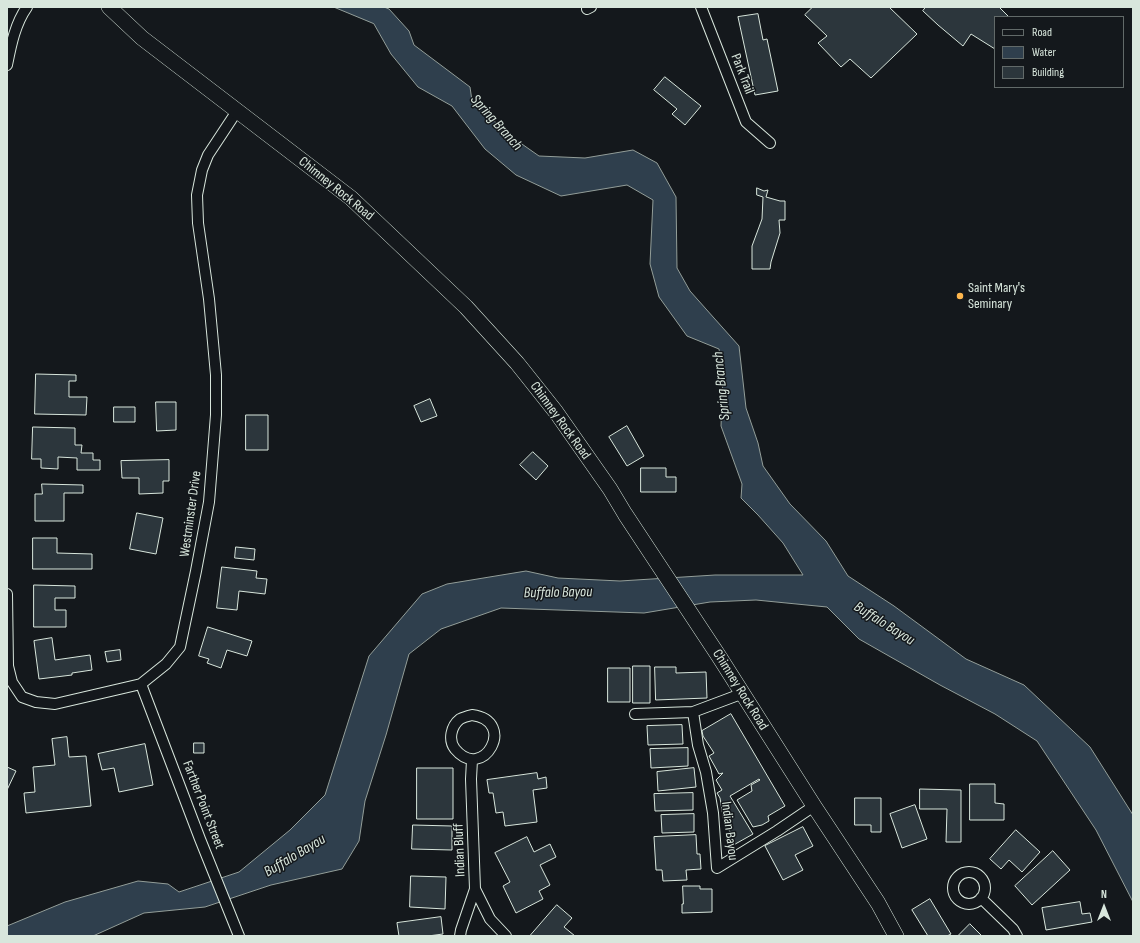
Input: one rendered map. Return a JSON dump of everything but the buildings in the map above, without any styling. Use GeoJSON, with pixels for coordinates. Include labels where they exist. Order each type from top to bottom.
{"type":"FeatureCollection","features":[{"type":"Feature","properties":{"kind":"main road","name":"Chimney Rock Road"},"geometry":{"type":"LineString","coordinates":[[109,7],[142,38],[351,198],[466,307],[517,363],[556,412],[610,489],[878,903],[896,936]]}},
{"type":"Feature","properties":{"kind":"street"},"geometry":{"type":"LineString","coordinates":[[7,65],[13,37],[22,13],[27,7]]}},
{"type":"Feature","properties":{"kind":"street","name":"Park Trail"},"geometry":{"type":"LineString","coordinates":[[701,7],[746,122],[770,142]]}},
{"type":"Feature","properties":{"kind":"street","name":"Westminster Drive"},"geometry":{"type":"LineString","coordinates":[[7,594],[8,666],[12,682],[22,697],[36,702],[55,704],[141,684],[166,664],[180,647],[209,502],[216,415],[216,375],[209,299],[198,223],[197,195],[202,170],[208,155],[237,112]]}},
{"type":"Feature","properties":{"kind":"street","name":"Farther Point Street"},"geometry":{"type":"LineString","coordinates":[[141,684],[238,935]]}},
{"type":"Feature","properties":{"kind":"street"},"geometry":{"type":"LineString","coordinates":[[635,714],[693,712],[742,694]]}},
{"type":"Feature","properties":{"kind":"street","name":"Indian Bayou"},"geometry":{"type":"LineString","coordinates":[[693,712],[698,745],[706,772],[713,812],[717,868],[814,806]]}},
{"type":"Feature","properties":{"kind":"street"},"geometry":{"type":"LineString","coordinates":[[472,715],[480,716],[491,725],[495,740],[488,753],[482,757],[472,760],[460,755],[454,748],[451,741],[451,733],[459,720],[472,715]]}},
{"type":"Feature","properties":{"kind":"street","name":"Indian Bluff"},"geometry":{"type":"LineString","coordinates":[[460,936],[475,888],[472,760]]}},
{"type":"Feature","properties":{"kind":"street"},"geometry":{"type":"LineString","coordinates":[[475,888],[490,919],[506,936]]}},
{"type":"Feature","properties":{"kind":"street"},"geometry":{"type":"LineString","coordinates":[[981,898],[1013,929],[1017,936]]}},
{"type":"Feature","properties":{"kind":"water","name":"Buffalo Bayou"},"geometry":{"type":"Polygon","coordinates":[[[334,7],[384,7],[389,9],[409,31],[414,45],[470,87],[472,101],[486,108],[499,128],[539,156],[585,158],[633,150],[657,163],[676,197],[677,268],[690,291],[739,346],[746,408],[758,443],[763,466],[790,504],[826,541],[848,576],[894,606],[966,659],[1024,685],[1090,747],[1133,815],[1133,902],[1096,830],[1037,741],[995,714],[859,639],[827,607],[756,600],[710,602],[644,613],[501,608],[441,629],[409,654],[365,801],[359,841],[342,869],[271,885],[205,907],[144,913],[93,936],[7,936],[7,926],[65,902],[138,881],[168,884],[179,892],[239,872],[290,830],[325,795],[369,656],[422,594],[447,584],[526,571],[558,578],[620,581],[715,575],[803,575],[783,543],[741,498],[742,484],[721,426],[723,373],[719,349],[687,336],[659,297],[650,264],[653,200],[627,185],[561,196],[516,175],[485,149],[452,106],[418,87],[391,54],[374,24],[334,7]]]}},
{"type":"Feature","properties":{"kind":"place","name":"Saint Mary's Seminary"},"geometry":{"type":"Point","coordinates":[960,296]}},
{"type":"Feature","properties":{"kind":"water label","name":"Spring Branch"},"geometry":{"type":"Point","coordinates":[496,123]}},
{"type":"Feature","properties":{"kind":"water label","name":"Spring Branch"},"geometry":{"type":"Point","coordinates":[722,386]}}]}
